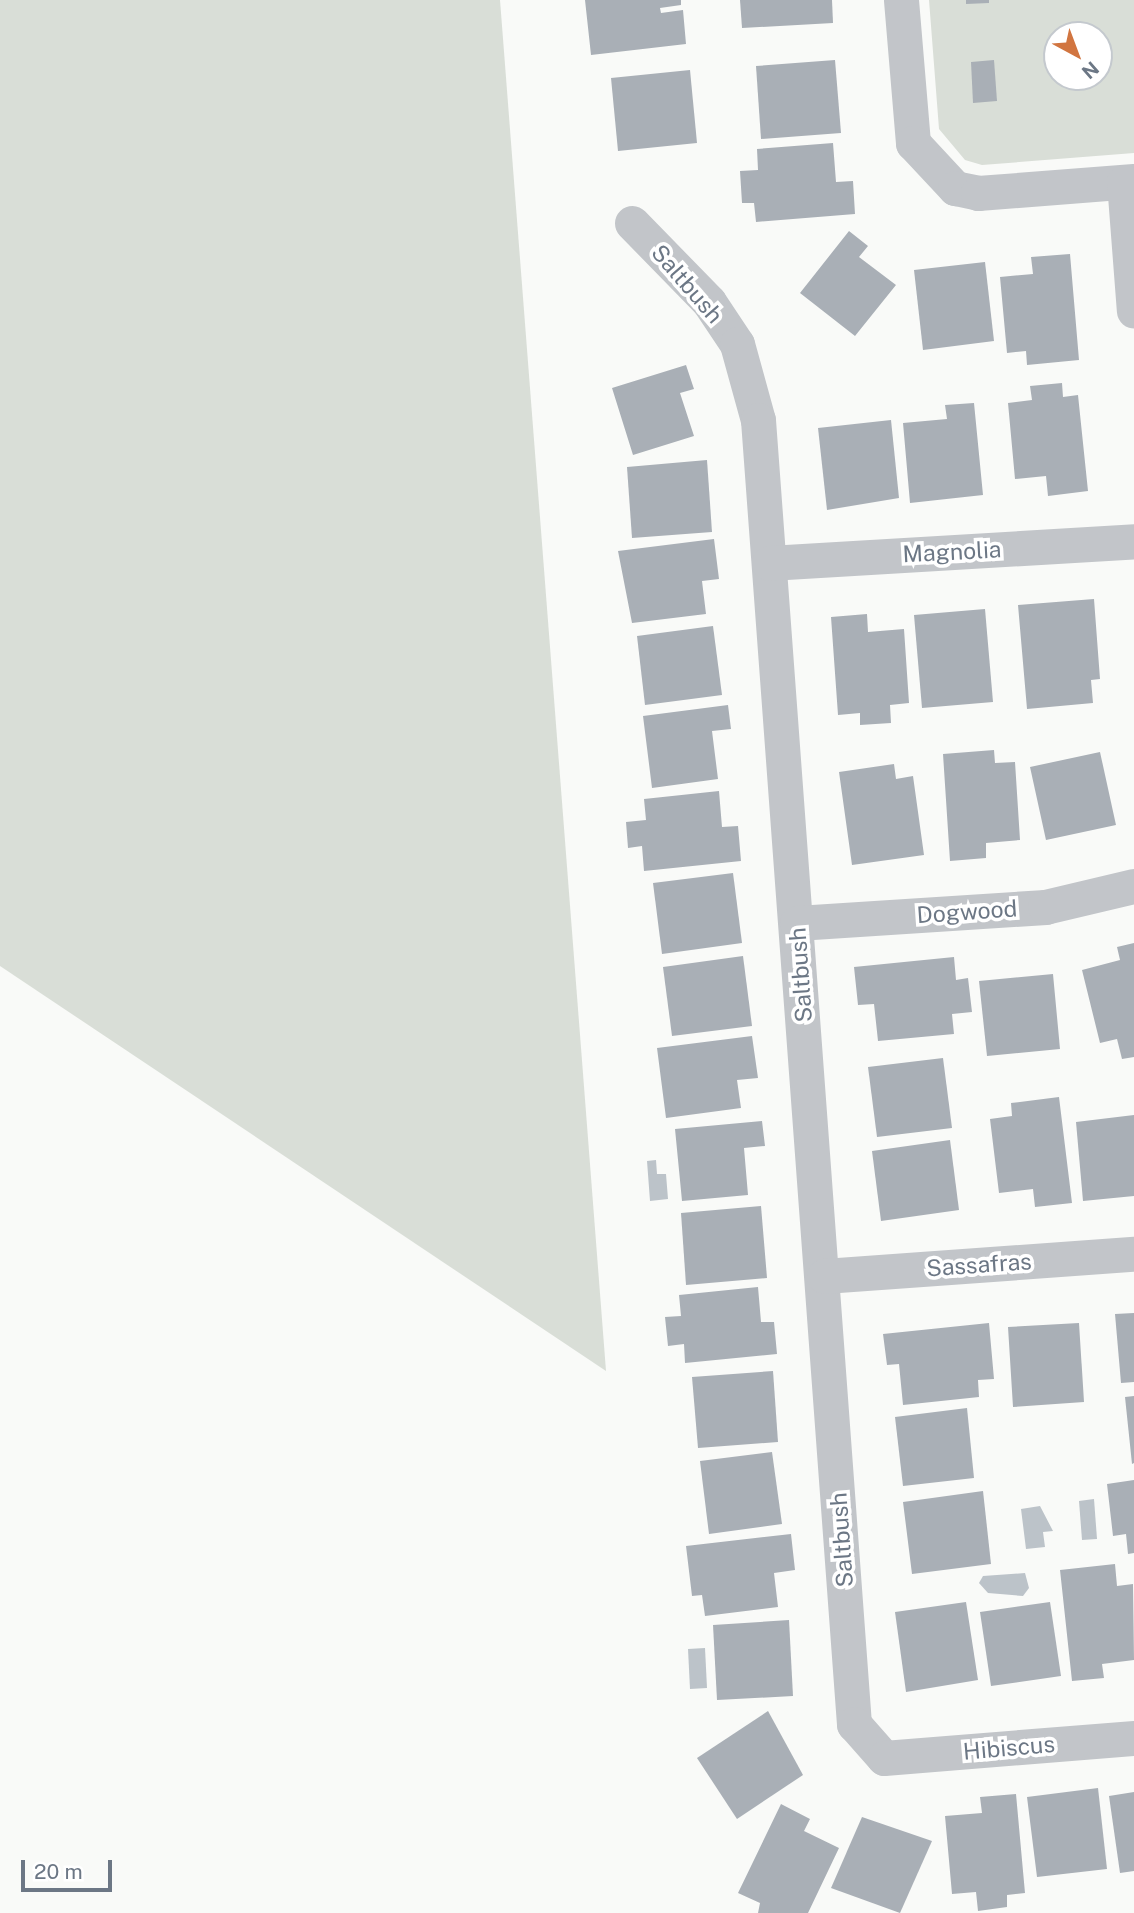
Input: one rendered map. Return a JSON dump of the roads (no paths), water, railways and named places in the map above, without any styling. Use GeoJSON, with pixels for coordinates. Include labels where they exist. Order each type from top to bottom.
{"type":"FeatureCollection","features":[{"type":"Feature","properties":{"kind":"street"},"geometry":{"type":"LineString","coordinates":[[901,0],[913,143],[930,169],[955,188],[978,192],[1129,181],[1134,311]]}},
{"type":"Feature","properties":{"kind":"street","name":"Saltbush"},"geometry":{"type":"LineString","coordinates":[[632,223],[709,302],[751,376],[769,563],[824,1276],[854,1724],[884,1758]]}},
{"type":"Feature","properties":{"kind":"street","name":"Magnolia"},"geometry":{"type":"LineString","coordinates":[[769,563],[1134,541]]}},
{"type":"Feature","properties":{"kind":"street","name":"Dogwood"},"geometry":{"type":"LineString","coordinates":[[797,923],[1045,907],[1134,886]]}},
{"type":"Feature","properties":{"kind":"street","name":"Sassafras"},"geometry":{"type":"LineString","coordinates":[[824,1276],[1134,1254]]}},
{"type":"Feature","properties":{"kind":"street","name":"Hibiscus"},"geometry":{"type":"LineString","coordinates":[[884,1758],[1134,1738]]}}]}
